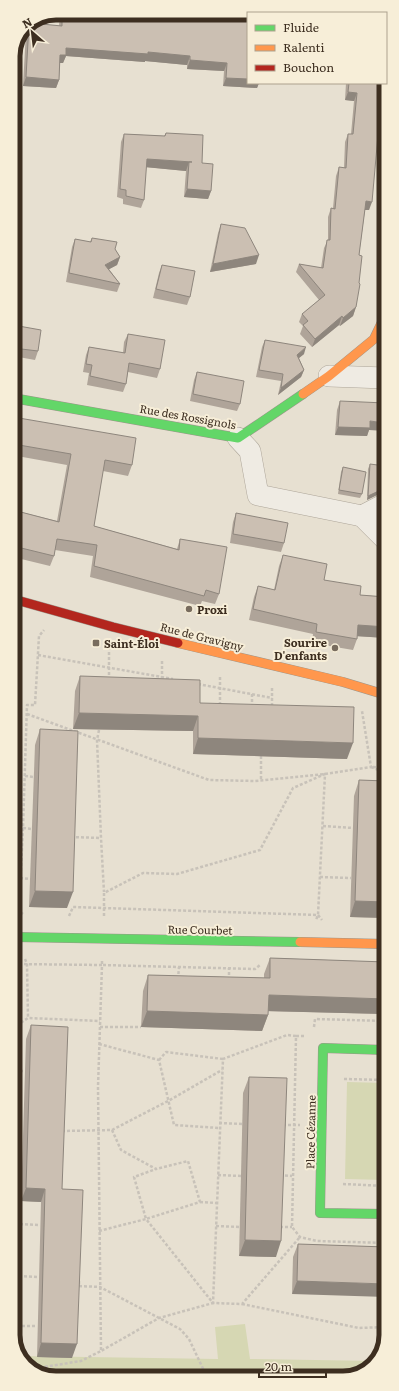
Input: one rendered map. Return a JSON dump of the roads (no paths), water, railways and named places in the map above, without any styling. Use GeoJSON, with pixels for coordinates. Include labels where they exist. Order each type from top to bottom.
{"type":"FeatureCollection","features":[{"type":"Feature","properties":{"kind":"street","name":"Rue des Rossignols"},"geometry":{"type":"LineString","coordinates":[[20,399],[238,438],[329,376],[374,339],[379,329]]}},
{"type":"Feature","properties":{"kind":"street"},"geometry":{"type":"LineString","coordinates":[[329,376],[379,378]]}},
{"type":"Feature","properties":{"kind":"street"},"geometry":{"type":"LineString","coordinates":[[238,438],[250,450],[258,496],[362,516],[379,533]]}},
{"type":"Feature","properties":{"kind":"street"},"geometry":{"type":"LineString","coordinates":[[362,516],[379,507]]}},
{"type":"Feature","properties":{"kind":"street","name":"Rue de Gravigny"},"geometry":{"type":"LineString","coordinates":[[20,603],[54,610],[113,626],[343,682],[379,693]]}},
{"type":"Feature","properties":{"kind":"street","name":"Rue Courbet"},"geometry":{"type":"LineString","coordinates":[[20,937],[379,944]]}},
{"type":"Feature","properties":{"kind":"street","name":"Place Cézanne"},"geometry":{"type":"LineString","coordinates":[[379,1050],[323,1048],[320,1213],[379,1214]]}},
{"type":"Feature","properties":{"kind":"place","name":"Proxi"},"geometry":{"type":"Point","coordinates":[189,609]}},
{"type":"Feature","properties":{"kind":"place","name":"Saint-Éloi"},"geometry":{"type":"Point","coordinates":[96,643]}},
{"type":"Feature","properties":{"kind":"place","name":"Sourire D'enfants"},"geometry":{"type":"Point","coordinates":[335,648]}}]}
